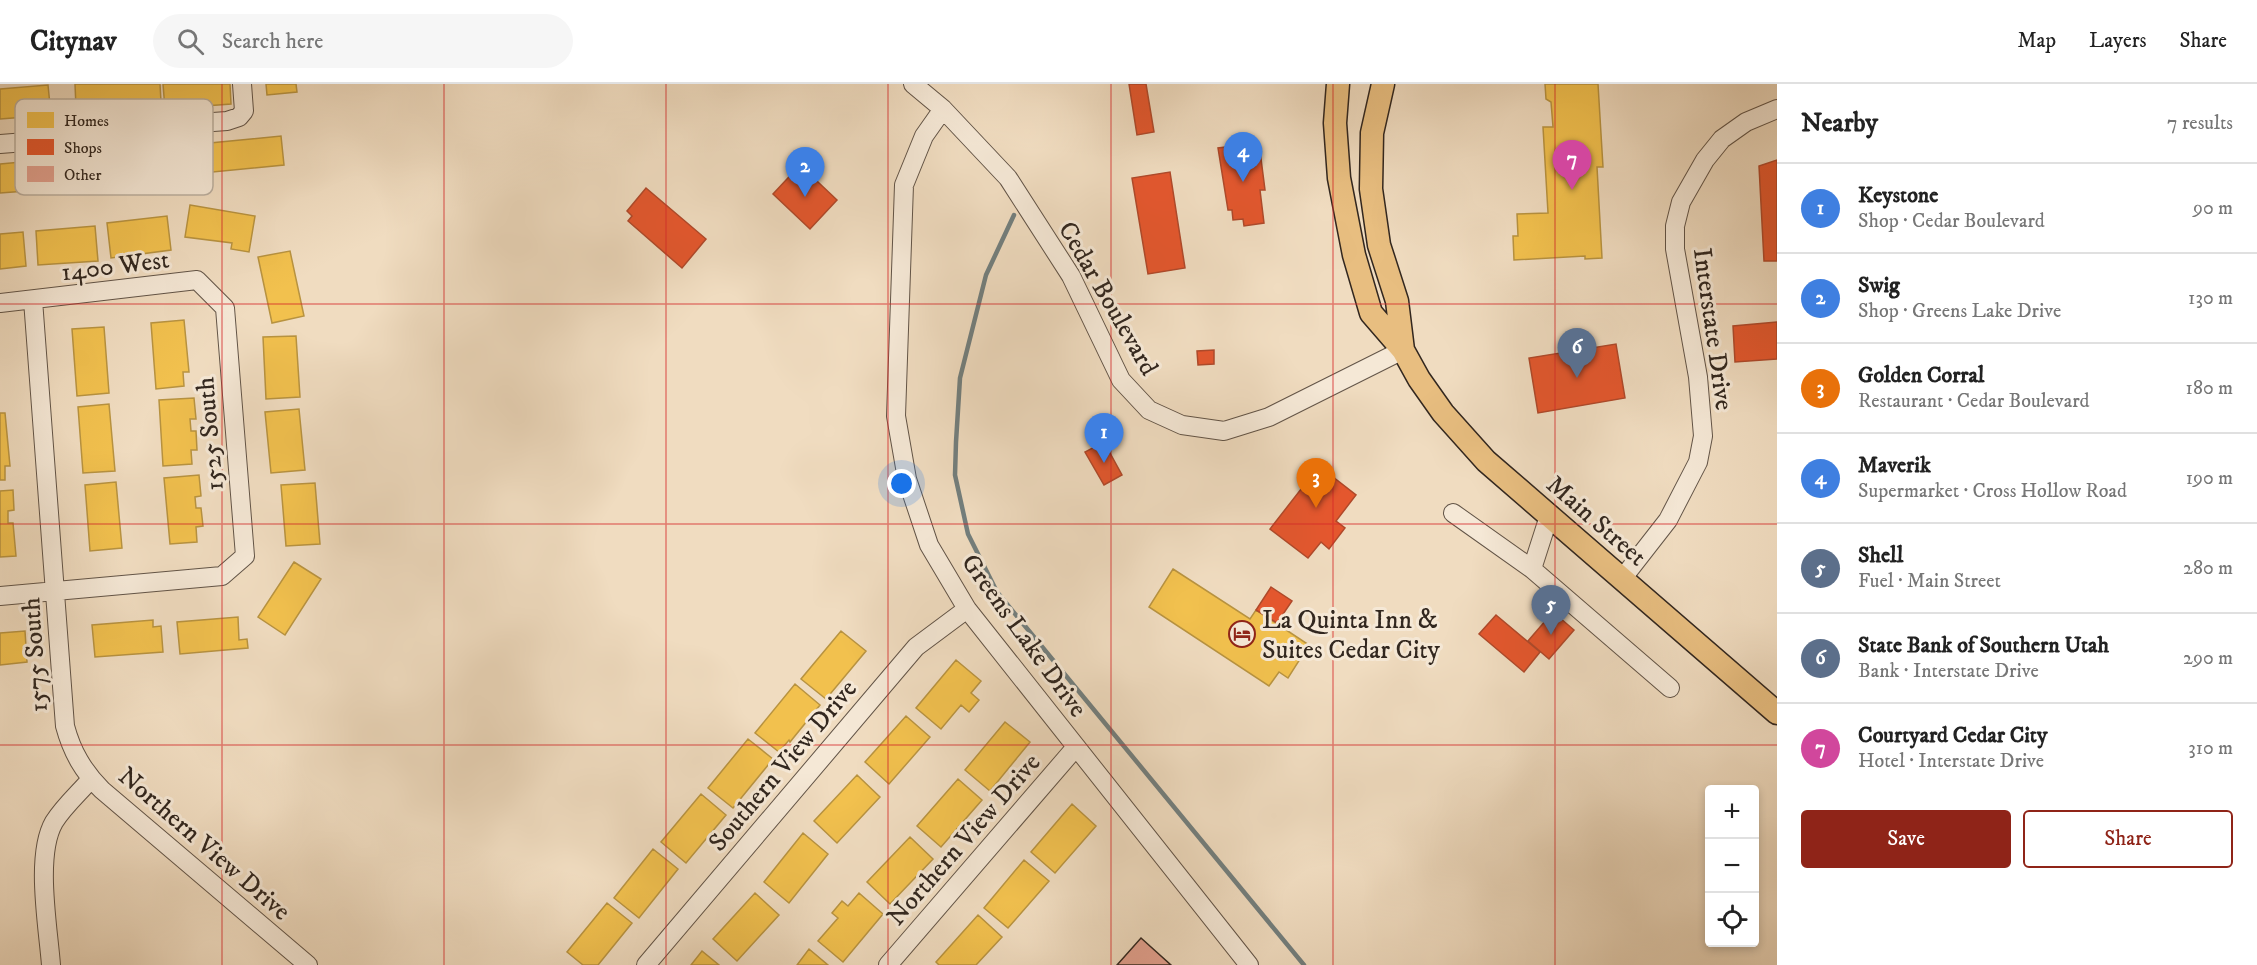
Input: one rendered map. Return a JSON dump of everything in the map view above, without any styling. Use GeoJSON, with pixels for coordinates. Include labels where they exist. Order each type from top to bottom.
{"type":"FeatureCollection","features":[{"type":"Feature","properties":{"kind":"main road"},"geometry":{"type":"LineString","coordinates":[[1338,84],[1335,123],[1337,164],[1354,255],[1371,313],[1402,350]]}},
{"type":"Feature","properties":{"kind":"main road"},"geometry":{"type":"LineString","coordinates":[[1383,84],[1372,133],[1371,189],[1379,245],[1397,301],[1402,350]]}},
{"type":"Feature","properties":{"kind":"main road","name":"Main Street"},"geometry":{"type":"LineString","coordinates":[[1402,350],[1419,379],[1456,429],[1486,461],[1777,713]]}},
{"type":"Feature","properties":{"kind":"street"},"geometry":{"type":"LineString","coordinates":[[213,122],[239,117],[244,111],[242,84]]}},
{"type":"Feature","properties":{"kind":"street","name":"Cedar Boulevard"},"geometry":{"type":"LineString","coordinates":[[913,84],[943,109],[1008,178],[1071,276],[1121,380],[1149,410],[1182,425],[1224,431],[1269,417],[1402,350]]}},
{"type":"Feature","properties":{"kind":"street","name":"Greens Lake Drive"},"geometry":{"type":"LineString","coordinates":[[943,109],[924,136],[904,185],[896,416],[907,479],[929,545],[967,609],[1249,965]]}},
{"type":"Feature","properties":{"kind":"street","name":"Interstate Drive"},"geometry":{"type":"LineString","coordinates":[[1622,579],[1668,520],[1698,462],[1703,436],[1698,377],[1675,249],[1676,226],[1681,202],[1704,160],[1722,139],[1746,122],[1777,109]]}},
{"type":"Feature","properties":{"kind":"street"},"geometry":{"type":"LineString","coordinates":[[0,144],[15,143]]}},
{"type":"Feature","properties":{"kind":"street","name":"1400 West"},"geometry":{"type":"LineString","coordinates":[[0,303],[198,280],[225,308]]}},
{"type":"Feature","properties":{"kind":"street","name":"1575 South"},"geometry":{"type":"LineString","coordinates":[[33,300],[65,726],[74,754]]}},
{"type":"Feature","properties":{"kind":"street","name":"1525 South"},"geometry":{"type":"LineString","coordinates":[[55,592],[222,576],[245,556],[225,308]]}},
{"type":"Feature","properties":{"kind":"street"},"geometry":{"type":"LineString","coordinates":[[1454,513],[1532,569],[1670,688]]}},
{"type":"Feature","properties":{"kind":"street"},"geometry":{"type":"LineString","coordinates":[[1532,569],[1549,516]]}},
{"type":"Feature","properties":{"kind":"street"},"geometry":{"type":"LineString","coordinates":[[0,596],[55,592]]}},
{"type":"Feature","properties":{"kind":"street","name":"Southern View Drive"},"geometry":{"type":"LineString","coordinates":[[646,965],[916,647],[967,609]]}},
{"type":"Feature","properties":{"kind":"street","name":"Northern View Drive"},"geometry":{"type":"LineString","coordinates":[[888,965],[1076,747]]}},
{"type":"Feature","properties":{"kind":"street","name":"Northern View Drive"},"geometry":{"type":"LineString","coordinates":[[74,754],[91,779],[308,965]]}},
{"type":"Feature","properties":{"kind":"street"},"geometry":{"type":"LineString","coordinates":[[51,965],[43,862],[46,843],[60,813],[91,779]]}},
{"type":"Feature","properties":{"kind":"building: Homes"},"geometry":{"type":"Polygon","coordinates":[[[75,84],[160,84],[161,99],[76,99],[75,84]]]}},
{"type":"Feature","properties":{"kind":"building: Homes"},"geometry":{"type":"Polygon","coordinates":[[[163,84],[230,84],[231,104],[213,105],[213,99],[164,99],[163,84]]]}},
{"type":"Feature","properties":{"kind":"building: Homes"},"geometry":{"type":"Polygon","coordinates":[[[266,84],[296,84],[297,92],[267,95],[266,84]]]}},
{"type":"Feature","properties":{"kind":"building: Homes"},"geometry":{"type":"Polygon","coordinates":[[[1545,84],[1598,84],[1603,167],[1597,167],[1602,258],[1585,259],[1585,256],[1514,260],[1513,236],[1518,236],[1517,214],[1548,213],[1543,127],[1553,127],[1551,102],[1546,99],[1545,84]]]}},
{"type":"Feature","properties":{"kind":"building: Homes"},"geometry":{"type":"Polygon","coordinates":[[[48,85],[49,99],[15,99],[15,118],[0,119],[0,89],[48,85]]]}},
{"type":"Feature","properties":{"kind":"building: Homes"},"geometry":{"type":"Polygon","coordinates":[[[281,136],[284,165],[213,172],[213,143],[281,136]]]}},
{"type":"Feature","properties":{"kind":"building: Homes"},"geometry":{"type":"Polygon","coordinates":[[[15,163],[15,192],[0,193],[0,164],[15,163]]]}},
{"type":"Feature","properties":{"kind":"building: Homes"},"geometry":{"type":"Polygon","coordinates":[[[190,205],[255,216],[249,252],[231,249],[232,243],[185,237],[190,205]]]}},
{"type":"Feature","properties":{"kind":"building: Homes"},"geometry":{"type":"Polygon","coordinates":[[[167,216],[171,250],[111,258],[107,223],[167,216]]]}},
{"type":"Feature","properties":{"kind":"building: Homes"},"geometry":{"type":"Polygon","coordinates":[[[95,226],[98,261],[38,265],[36,231],[95,226]]]}},
{"type":"Feature","properties":{"kind":"building: Homes"},"geometry":{"type":"Polygon","coordinates":[[[23,232],[26,266],[0,269],[0,234],[23,232]]]}},
{"type":"Feature","properties":{"kind":"building: Homes"},"geometry":{"type":"Polygon","coordinates":[[[290,251],[304,316],[272,323],[258,257],[290,251]]]}},
{"type":"Feature","properties":{"kind":"building: Homes"},"geometry":{"type":"Polygon","coordinates":[[[184,320],[189,372],[183,372],[184,386],[156,389],[151,323],[184,320]]]}},
{"type":"Feature","properties":{"kind":"building: Homes"},"geometry":{"type":"Polygon","coordinates":[[[104,327],[109,393],[77,396],[72,329],[104,327]]]}},
{"type":"Feature","properties":{"kind":"building: Homes"},"geometry":{"type":"Polygon","coordinates":[[[296,336],[300,397],[266,399],[263,337],[296,336]]]}},
{"type":"Feature","properties":{"kind":"building: Homes"},"geometry":{"type":"Polygon","coordinates":[[[194,398],[196,419],[190,419],[191,431],[196,431],[197,450],[191,450],[192,464],[163,466],[159,400],[194,398]]]}},
{"type":"Feature","properties":{"kind":"building: Homes"},"geometry":{"type":"Polygon","coordinates":[[[109,404],[115,471],[83,473],[78,407],[109,404]]]}},
{"type":"Feature","properties":{"kind":"building: Homes"},"geometry":{"type":"Polygon","coordinates":[[[299,409],[305,470],[271,473],[265,412],[299,409]]]}},
{"type":"Feature","properties":{"kind":"building: Homes"},"geometry":{"type":"Polygon","coordinates":[[[0,413],[5,413],[10,466],[5,466],[5,480],[0,480],[0,413]]]}},
{"type":"Feature","properties":{"kind":"building: Homes"},"geometry":{"type":"Polygon","coordinates":[[[199,475],[201,496],[195,497],[196,508],[201,508],[203,526],[196,527],[197,542],[170,544],[164,478],[199,475]]]}},
{"type":"Feature","properties":{"kind":"building: Homes"},"geometry":{"type":"Polygon","coordinates":[[[116,482],[122,548],[90,551],[85,485],[116,482]]]}},
{"type":"Feature","properties":{"kind":"building: Homes"},"geometry":{"type":"Polygon","coordinates":[[[315,483],[320,544],[286,546],[281,485],[315,483]]]}},
{"type":"Feature","properties":{"kind":"building: Homes"},"geometry":{"type":"Polygon","coordinates":[[[13,490],[14,510],[8,511],[8,523],[13,523],[16,556],[0,557],[0,491],[13,490]]]}},
{"type":"Feature","properties":{"kind":"building: Homes"},"geometry":{"type":"Polygon","coordinates":[[[294,562],[321,579],[285,635],[258,617],[294,562]]]}},
{"type":"Feature","properties":{"kind":"building: Homes","name":"La Quinta Inn & Suites Cedar City"},"geometry":{"type":"Polygon","coordinates":[[[1173,569],[1250,619],[1256,610],[1309,645],[1288,678],[1279,672],[1269,686],[1149,607],[1173,569]]]}},
{"type":"Feature","properties":{"kind":"building: Homes"},"geometry":{"type":"Polygon","coordinates":[[[238,617],[239,640],[247,639],[248,648],[180,654],[177,622],[238,617]]]}},
{"type":"Feature","properties":{"kind":"building: Homes"},"geometry":{"type":"Polygon","coordinates":[[[153,620],[153,627],[161,626],[163,652],[95,657],[92,625],[153,620]]]}},
{"type":"Feature","properties":{"kind":"building: Homes"},"geometry":{"type":"Polygon","coordinates":[[[25,631],[27,662],[0,665],[0,633],[25,631]]]}},
{"type":"Feature","properties":{"kind":"building: Homes"},"geometry":{"type":"Polygon","coordinates":[[[841,631],[866,651],[826,699],[801,679],[841,631]]]}},
{"type":"Feature","properties":{"kind":"building: Homes"},"geometry":{"type":"Polygon","coordinates":[[[956,660],[981,681],[971,693],[979,700],[969,712],[961,705],[941,729],[916,708],[956,660]]]}},
{"type":"Feature","properties":{"kind":"building: Homes"},"geometry":{"type":"Polygon","coordinates":[[[795,684],[820,705],[779,752],[755,733],[795,684]]]}},
{"type":"Feature","properties":{"kind":"building: Homes"},"geometry":{"type":"Polygon","coordinates":[[[906,716],[930,737],[889,784],[865,762],[906,716]]]}},
{"type":"Feature","properties":{"kind":"building: Homes"},"geometry":{"type":"Polygon","coordinates":[[[1005,722],[1030,742],[990,791],[965,770],[1005,722]]]}},
{"type":"Feature","properties":{"kind":"building: Homes"},"geometry":{"type":"Polygon","coordinates":[[[748,739],[773,759],[733,808],[708,788],[748,739]]]}},
{"type":"Feature","properties":{"kind":"building: Homes"},"geometry":{"type":"Polygon","coordinates":[[[857,775],[880,797],[837,843],[814,821],[857,775]]]}},
{"type":"Feature","properties":{"kind":"building: Homes"},"geometry":{"type":"Polygon","coordinates":[[[958,779],[982,800],[941,847],[917,826],[958,779]]]}},
{"type":"Feature","properties":{"kind":"building: Homes"},"geometry":{"type":"Polygon","coordinates":[[[701,794],[726,815],[686,863],[661,842],[701,794]]]}},
{"type":"Feature","properties":{"kind":"building: Homes"},"geometry":{"type":"Polygon","coordinates":[[[1072,804],[1096,826],[1055,873],[1031,852],[1072,804]]]}},
{"type":"Feature","properties":{"kind":"building: Homes"},"geometry":{"type":"Polygon","coordinates":[[[803,833],[828,854],[789,903],[764,882],[803,833]]]}},
{"type":"Feature","properties":{"kind":"building: Homes"},"geometry":{"type":"Polygon","coordinates":[[[910,837],[933,859],[890,904],[867,882],[910,837]]]}},
{"type":"Feature","properties":{"kind":"building: Homes"},"geometry":{"type":"Polygon","coordinates":[[[653,849],[678,869],[639,918],[614,898],[653,849]]]}},
{"type":"Feature","properties":{"kind":"building: Homes"},"geometry":{"type":"Polygon","coordinates":[[[1024,860],[1049,881],[1008,928],[984,908],[1024,860]]]}},
{"type":"Feature","properties":{"kind":"building: Homes"},"geometry":{"type":"Polygon","coordinates":[[[755,893],[779,915],[737,961],[713,939],[755,893]]]}},
{"type":"Feature","properties":{"kind":"building: Homes"},"geometry":{"type":"Polygon","coordinates":[[[859,893],[883,914],[843,962],[818,941],[838,918],[832,913],[842,901],[848,906],[859,893]]]}},
{"type":"Feature","properties":{"kind":"building: Homes"},"geometry":{"type":"Polygon","coordinates":[[[607,903],[632,923],[598,965],[583,965],[567,952],[607,903]]]}},
{"type":"Feature","properties":{"kind":"building: Homes"},"geometry":{"type":"Polygon","coordinates":[[[978,915],[1002,937],[976,965],[939,965],[936,962],[978,915]]]}},
{"type":"Feature","properties":{"kind":"building: Homes"},"geometry":{"type":"Polygon","coordinates":[[[809,949],[828,965],[797,965],[809,949]]]}},
{"type":"Feature","properties":{"kind":"building: Homes"},"geometry":{"type":"Polygon","coordinates":[[[702,951],[719,965],[691,965],[702,951]]]}},
{"type":"Feature","properties":{"kind":"building: Shops"},"geometry":{"type":"Polygon","coordinates":[[[1129,84],[1146,84],[1154,132],[1137,135],[1129,84]]]}},
{"type":"Feature","properties":{"kind":"building: Shops"},"geometry":{"type":"Polygon","coordinates":[[[1259,143],[1265,190],[1260,190],[1264,223],[1244,226],[1243,219],[1233,220],[1232,210],[1228,210],[1218,148],[1259,143]]]}},
{"type":"Feature","properties":{"kind":"building: Shops"},"geometry":{"type":"Polygon","coordinates":[[[1777,160],[1777,261],[1764,261],[1759,166],[1777,160]]]}},
{"type":"Feature","properties":{"kind":"building: Shops"},"geometry":{"type":"Polygon","coordinates":[[[800,165],[837,200],[810,229],[773,194],[800,165]]]}},
{"type":"Feature","properties":{"kind":"building: Shops"},"geometry":{"type":"Polygon","coordinates":[[[1170,172],[1185,268],[1148,274],[1132,178],[1170,172]]]}},
{"type":"Feature","properties":{"kind":"building: Shops"},"geometry":{"type":"Polygon","coordinates":[[[646,188],[706,239],[682,268],[628,221],[632,216],[627,211],[646,188]]]}},
{"type":"Feature","properties":{"kind":"building: Shops"},"geometry":{"type":"Polygon","coordinates":[[[1777,322],[1777,359],[1735,362],[1733,326],[1777,322]]]}},
{"type":"Feature","properties":{"kind":"building: Shops"},"geometry":{"type":"Polygon","coordinates":[[[1616,344],[1625,398],[1538,413],[1529,358],[1616,344]]]}},
{"type":"Feature","properties":{"kind":"building: Shops"},"geometry":{"type":"Polygon","coordinates":[[[1214,350],[1214,364],[1198,365],[1197,351],[1214,350]]]}},
{"type":"Feature","properties":{"kind":"building: Shops"},"geometry":{"type":"Polygon","coordinates":[[[1104,442],[1122,475],[1104,485],[1085,452],[1104,442]]]}},
{"type":"Feature","properties":{"kind":"building: Shops"},"geometry":{"type":"Polygon","coordinates":[[[1319,466],[1356,495],[1336,521],[1345,528],[1329,549],[1321,542],[1308,558],[1270,529],[1319,466]]]}},
{"type":"Feature","properties":{"kind":"building: Shops"},"geometry":{"type":"Polygon","coordinates":[[[1271,587],[1292,601],[1277,623],[1256,610],[1271,587]]]}},
{"type":"Feature","properties":{"kind":"building: Shops"},"geometry":{"type":"Polygon","coordinates":[[[1553,612],[1574,630],[1549,659],[1528,641],[1553,612]]]}},
{"type":"Feature","properties":{"kind":"building: Shops"},"geometry":{"type":"Polygon","coordinates":[[[1496,615],[1540,652],[1524,672],[1479,634],[1496,615]]]}},
{"type":"Feature","properties":{"kind":"building: Other"},"geometry":{"type":"Polygon","coordinates":[[[1141,938],[1171,965],[1117,965],[1141,938]]]}},
{"type":"Feature","properties":{"kind":"waterway"},"geometry":{"type":"LineString","coordinates":[[1014,215],[986,275],[960,378],[955,475],[968,534],[997,592],[1304,965]]}},
{"type":"Feature","properties":{"kind":"place","name":"Maverik"},"geometry":{"type":"Point","coordinates":[1243,182]}},
{"type":"Feature","properties":{"kind":"place","name":"Courtyard Cedar City"},"geometry":{"type":"Point","coordinates":[1572,190]}},
{"type":"Feature","properties":{"kind":"place","name":"Swig"},"geometry":{"type":"Point","coordinates":[805,197]}},
{"type":"Feature","properties":{"kind":"place","name":"State Bank of Southern Utah"},"geometry":{"type":"Point","coordinates":[1577,378]}},
{"type":"Feature","properties":{"kind":"place","name":"Keystone"},"geometry":{"type":"Point","coordinates":[1104,463]}},
{"type":"Feature","properties":{"kind":"place","name":"Golden Corral"},"geometry":{"type":"Point","coordinates":[1316,508]}},
{"type":"Feature","properties":{"kind":"place","name":"La Quinta Inn & Suites Cedar City"},"geometry":{"type":"Point","coordinates":[1242,634]}},
{"type":"Feature","properties":{"kind":"place","name":"Shell"},"geometry":{"type":"Point","coordinates":[1551,635]}}]}
